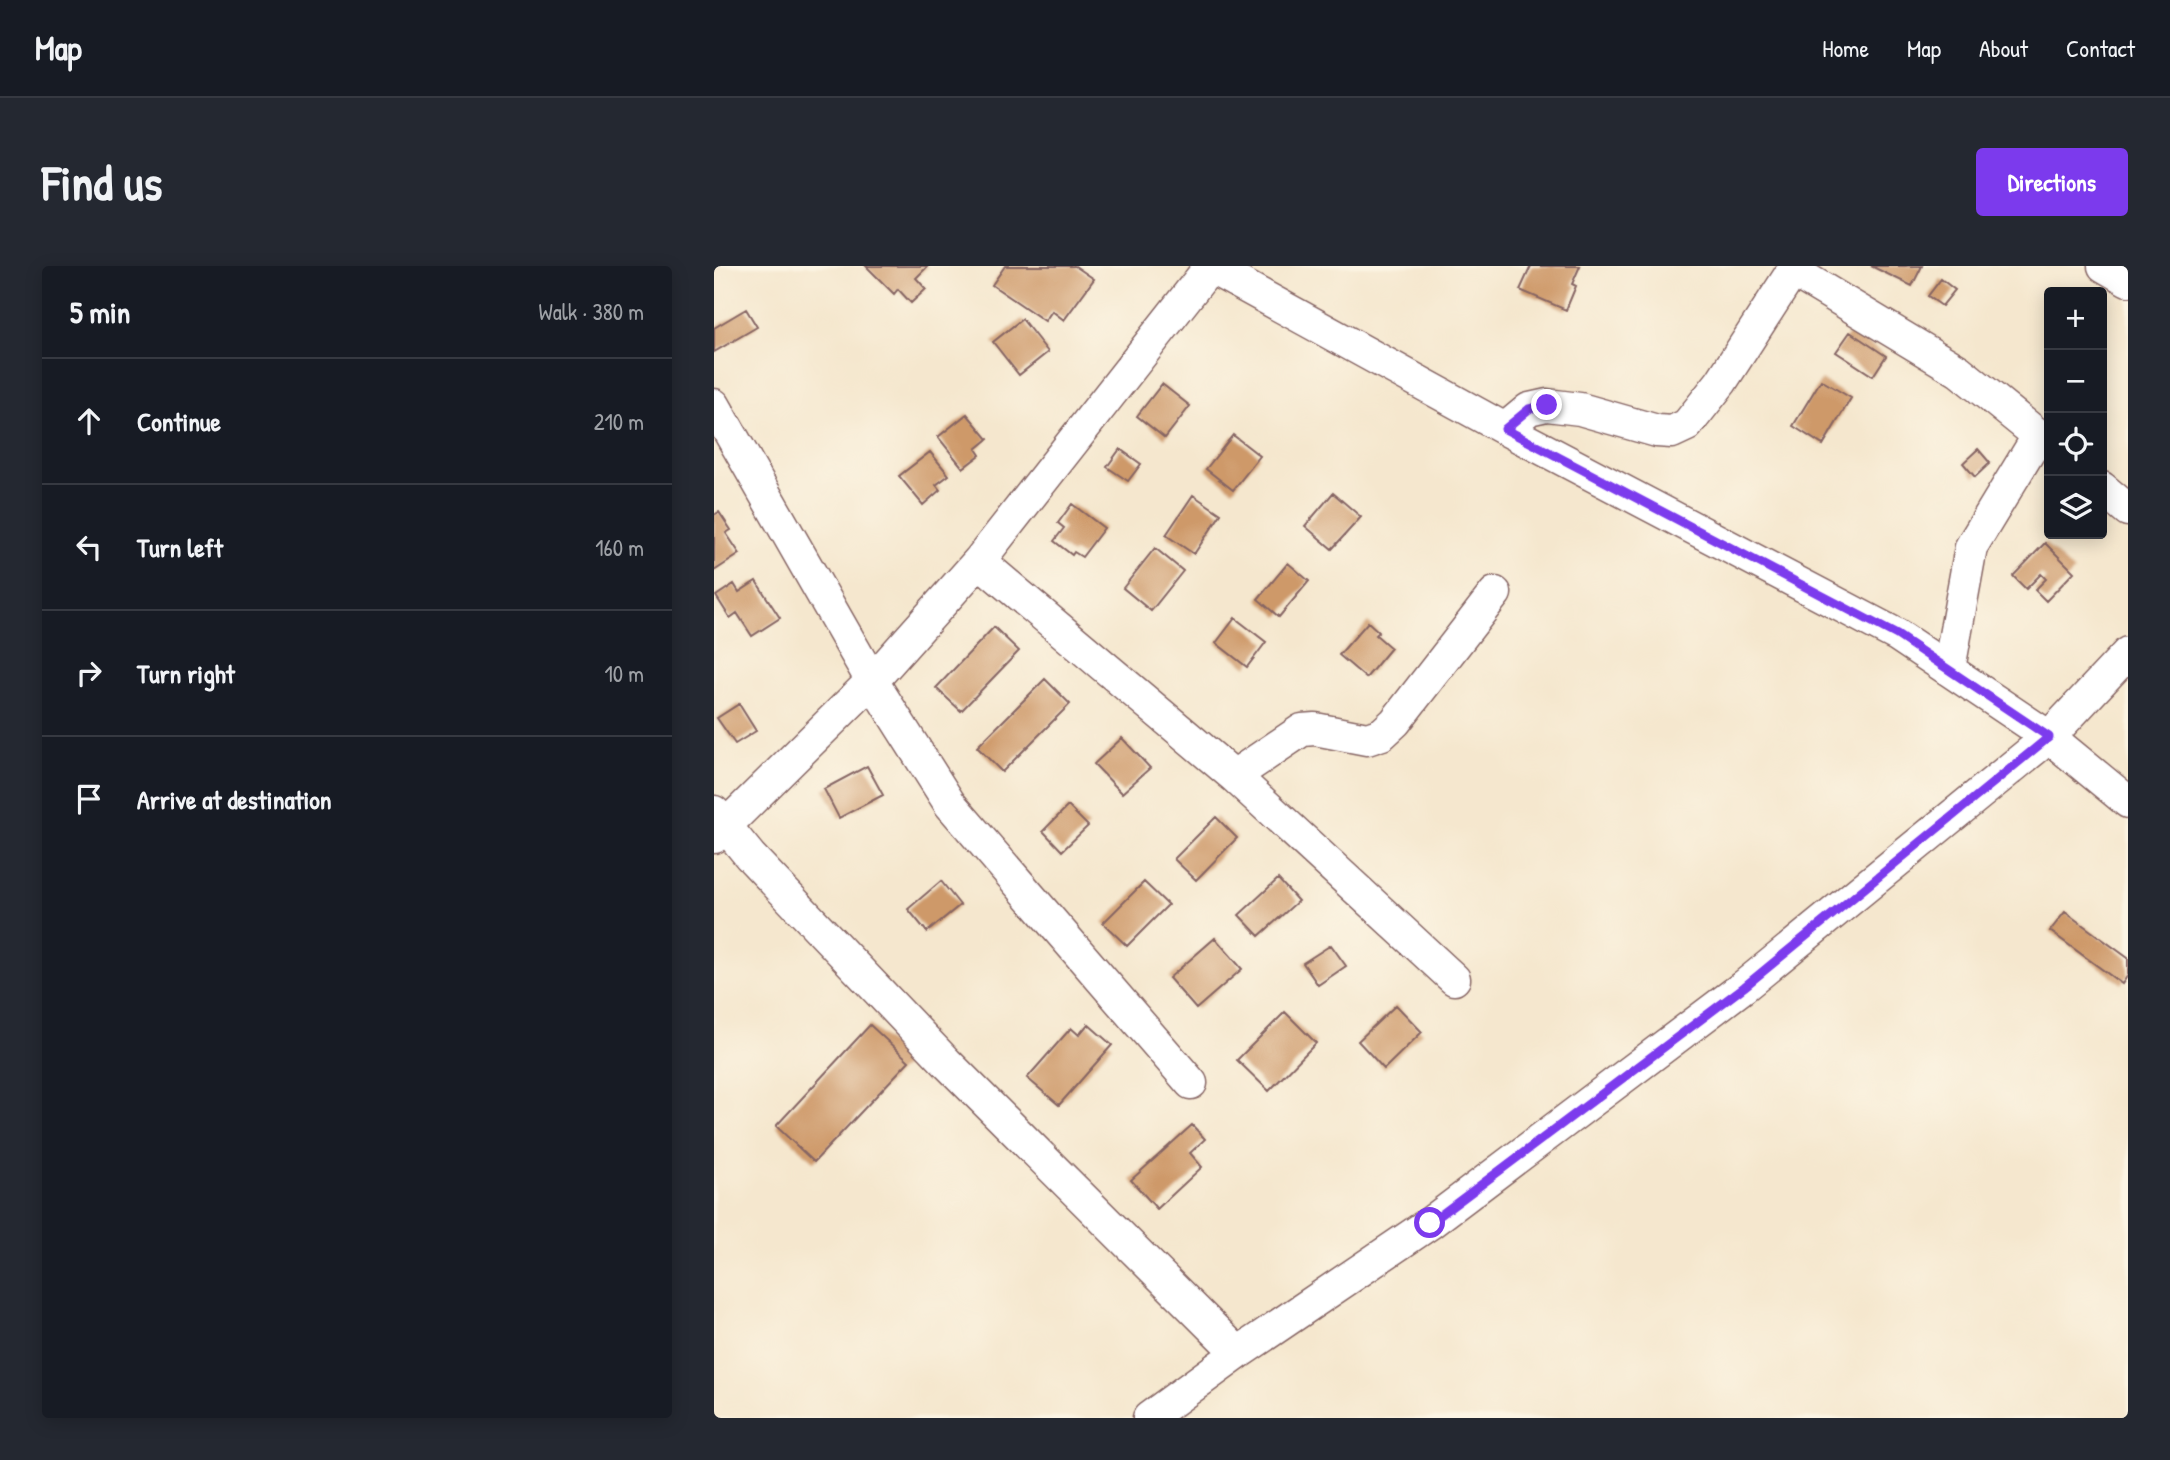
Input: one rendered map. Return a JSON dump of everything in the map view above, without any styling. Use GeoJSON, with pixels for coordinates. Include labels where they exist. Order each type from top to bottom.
{"type":"FeatureCollection","features":[{"type":"Feature","properties":{"kind":"street"},"geometry":{"type":"LineString","coordinates":[[2104,266],[2128,280]]}},
{"type":"Feature","properties":{"kind":"street"},"geometry":{"type":"LineString","coordinates":[[1238,1353],[947,1063],[718,825],[872,681],[979,561],[1209,267],[1505,429],[1897,635],[2049,737],[2128,802]]}},
{"type":"Feature","properties":{"kind":"street"},"geometry":{"type":"LineString","coordinates":[[1505,429],[1529,409],[1547,405],[1580,409],[1657,431],[1672,432],[1687,425],[1721,382],[1795,269],[1959,370],[2044,439],[1971,547],[1949,669]]}},
{"type":"Feature","properties":{"kind":"street"},"geometry":{"type":"LineString","coordinates":[[714,405],[872,681],[950,804],[1191,1083]]}},
{"type":"Feature","properties":{"kind":"street"},"geometry":{"type":"LineString","coordinates":[[2107,492],[2128,510]]}},
{"type":"Feature","properties":{"kind":"street"},"geometry":{"type":"LineString","coordinates":[[979,561],[1234,776],[1454,979]]}},
{"type":"Feature","properties":{"kind":"street"},"geometry":{"type":"LineString","coordinates":[[1234,776],[1302,730],[1315,729],[1367,739],[1381,734],[1395,722],[1495,593]]}},
{"type":"Feature","properties":{"kind":"street"},"geometry":{"type":"LineString","coordinates":[[1149,1418],[1238,1353],[1430,1223],[1744,987],[2049,737],[2128,653]]}},
{"type":"Feature","properties":{"kind":"building"},"geometry":{"type":"Polygon","coordinates":[[[866,266],[928,266],[916,278],[926,289],[911,303],[898,289],[894,294],[866,266]]]}},
{"type":"Feature","properties":{"kind":"building"},"geometry":{"type":"Polygon","coordinates":[[[1005,266],[1075,266],[1094,279],[1064,320],[1052,311],[1045,321],[992,285],[1005,266]]]}},
{"type":"Feature","properties":{"kind":"building"},"geometry":{"type":"Polygon","coordinates":[[[1531,266],[1580,266],[1572,284],[1576,286],[1566,310],[1520,290],[1531,266]]]}},
{"type":"Feature","properties":{"kind":"building"},"geometry":{"type":"Polygon","coordinates":[[[1871,266],[1922,266],[1912,286],[1871,266]]]}},
{"type":"Feature","properties":{"kind":"building"},"geometry":{"type":"Polygon","coordinates":[[[1941,279],[1955,290],[1942,306],[1928,296],[1941,279]]]}},
{"type":"Feature","properties":{"kind":"building"},"geometry":{"type":"Polygon","coordinates":[[[746,309],[757,327],[714,352],[714,328],[746,309]]]}},
{"type":"Feature","properties":{"kind":"building"},"geometry":{"type":"Polygon","coordinates":[[[1022,319],[1048,352],[1019,375],[993,342],[1022,319]]]}},
{"type":"Feature","properties":{"kind":"building"},"geometry":{"type":"Polygon","coordinates":[[[1850,332],[1886,356],[1873,376],[1836,352],[1850,332]]]}},
{"type":"Feature","properties":{"kind":"building"},"geometry":{"type":"Polygon","coordinates":[[[1821,380],[1851,398],[1823,445],[1793,426],[1821,380]]]}},
{"type":"Feature","properties":{"kind":"building"},"geometry":{"type":"Polygon","coordinates":[[[1162,384],[1190,406],[1165,438],[1137,416],[1162,384]]]}},
{"type":"Feature","properties":{"kind":"building"},"geometry":{"type":"Polygon","coordinates":[[[967,414],[988,439],[976,449],[980,455],[963,468],[938,437],[967,414]]]}},
{"type":"Feature","properties":{"kind":"building"},"geometry":{"type":"Polygon","coordinates":[[[1233,435],[1260,456],[1233,490],[1206,469],[1233,435]]]}},
{"type":"Feature","properties":{"kind":"building"},"geometry":{"type":"Polygon","coordinates":[[[1120,449],[1141,464],[1128,481],[1107,467],[1120,449]]]}},
{"type":"Feature","properties":{"kind":"building"},"geometry":{"type":"Polygon","coordinates":[[[1978,449],[1990,463],[1975,477],[1963,463],[1978,449]]]}},
{"type":"Feature","properties":{"kind":"building"},"geometry":{"type":"Polygon","coordinates":[[[930,452],[949,475],[936,485],[940,490],[923,505],[899,476],[930,452]]]}},
{"type":"Feature","properties":{"kind":"building"},"geometry":{"type":"Polygon","coordinates":[[[1333,493],[1361,517],[1332,549],[1305,526],[1333,493]]]}},
{"type":"Feature","properties":{"kind":"building"},"geometry":{"type":"Polygon","coordinates":[[[1193,495],[1221,514],[1194,554],[1166,535],[1193,495]]]}},
{"type":"Feature","properties":{"kind":"building"},"geometry":{"type":"Polygon","coordinates":[[[1072,504],[1104,528],[1082,557],[1074,552],[1072,555],[1054,541],[1064,528],[1058,523],[1072,504]]]}},
{"type":"Feature","properties":{"kind":"building"},"geometry":{"type":"Polygon","coordinates":[[[719,512],[731,530],[726,533],[740,554],[714,571],[714,515],[719,512]]]}},
{"type":"Feature","properties":{"kind":"building"},"geometry":{"type":"Polygon","coordinates":[[[2045,543],[2074,572],[2046,601],[2035,590],[2046,579],[2041,574],[2026,589],[2013,576],[2045,543]]]}},
{"type":"Feature","properties":{"kind":"building"},"geometry":{"type":"Polygon","coordinates":[[[1155,548],[1183,571],[1151,611],[1123,588],[1155,548]]]}},
{"type":"Feature","properties":{"kind":"building"},"geometry":{"type":"Polygon","coordinates":[[[1288,563],[1309,581],[1279,617],[1258,599],[1288,563]]]}},
{"type":"Feature","properties":{"kind":"building"},"geometry":{"type":"Polygon","coordinates":[[[756,581],[780,618],[752,636],[737,613],[730,618],[716,596],[734,584],[739,592],[756,581]]]}},
{"type":"Feature","properties":{"kind":"building"},"geometry":{"type":"Polygon","coordinates":[[[1235,618],[1266,642],[1247,667],[1216,643],[1235,618]]]}},
{"type":"Feature","properties":{"kind":"building"},"geometry":{"type":"Polygon","coordinates":[[[1368,622],[1379,632],[1376,635],[1391,648],[1366,678],[1339,655],[1368,622]]]}},
{"type":"Feature","properties":{"kind":"building"},"geometry":{"type":"Polygon","coordinates":[[[994,627],[1019,651],[961,711],[936,688],[994,627]]]}},
{"type":"Feature","properties":{"kind":"building"},"geometry":{"type":"Polygon","coordinates":[[[1045,679],[1070,704],[1002,772],[977,747],[1045,679]]]}},
{"type":"Feature","properties":{"kind":"building"},"geometry":{"type":"Polygon","coordinates":[[[739,704],[756,731],[735,744],[717,718],[739,704]]]}},
{"type":"Feature","properties":{"kind":"building"},"geometry":{"type":"Polygon","coordinates":[[[1122,738],[1150,768],[1122,793],[1094,764],[1122,738]]]}},
{"type":"Feature","properties":{"kind":"building"},"geometry":{"type":"Polygon","coordinates":[[[867,766],[883,795],[839,818],[824,789],[867,766]]]}},
{"type":"Feature","properties":{"kind":"building"},"geometry":{"type":"Polygon","coordinates":[[[1068,806],[1088,826],[1062,851],[1043,831],[1068,806]]]}},
{"type":"Feature","properties":{"kind":"building"},"geometry":{"type":"Polygon","coordinates":[[[1216,817],[1237,838],[1196,880],[1174,859],[1216,817]]]}},
{"type":"Feature","properties":{"kind":"building"},"geometry":{"type":"Polygon","coordinates":[[[1278,879],[1298,901],[1259,936],[1239,915],[1278,879]]]}},
{"type":"Feature","properties":{"kind":"building"},"geometry":{"type":"Polygon","coordinates":[[[941,881],[960,905],[927,932],[908,909],[941,881]]]}},
{"type":"Feature","properties":{"kind":"building"},"geometry":{"type":"Polygon","coordinates":[[[1144,882],[1168,905],[1127,946],[1103,923],[1144,882]]]}},
{"type":"Feature","properties":{"kind":"building"},"geometry":{"type":"Polygon","coordinates":[[[2065,912],[2128,958],[2128,975],[2122,984],[2050,931],[2065,912]]]}},
{"type":"Feature","properties":{"kind":"building"},"geometry":{"type":"Polygon","coordinates":[[[1215,938],[1242,969],[1196,1009],[1169,978],[1215,938]]]}},
{"type":"Feature","properties":{"kind":"building"},"geometry":{"type":"Polygon","coordinates":[[[1331,945],[1346,966],[1318,985],[1303,963],[1331,945]]]}},
{"type":"Feature","properties":{"kind":"building"},"geometry":{"type":"Polygon","coordinates":[[[1396,1005],[1422,1032],[1384,1069],[1358,1041],[1396,1005]]]}},
{"type":"Feature","properties":{"kind":"building"},"geometry":{"type":"Polygon","coordinates":[[[1285,1012],[1316,1043],[1269,1091],[1237,1060],[1285,1012]]]}},
{"type":"Feature","properties":{"kind":"building"},"geometry":{"type":"Polygon","coordinates":[[[1088,1024],[1112,1045],[1059,1105],[1027,1078],[1071,1028],[1079,1035],[1088,1024]]]}},
{"type":"Feature","properties":{"kind":"building"},"geometry":{"type":"Polygon","coordinates":[[[870,1025],[909,1061],[814,1162],[776,1126],[870,1025]]]}},
{"type":"Feature","properties":{"kind":"building"},"geometry":{"type":"Polygon","coordinates":[[[1192,1125],[1205,1139],[1190,1153],[1202,1167],[1157,1209],[1131,1180],[1192,1125]]]}},
{"type":"Feature","properties":{"kind":"route"},"geometry":{"type":"LineString","coordinates":[[1430,1223],[1744,987],[2049,737],[1897,635],[1505,429],[1529,409],[1547,405]]}}]}
